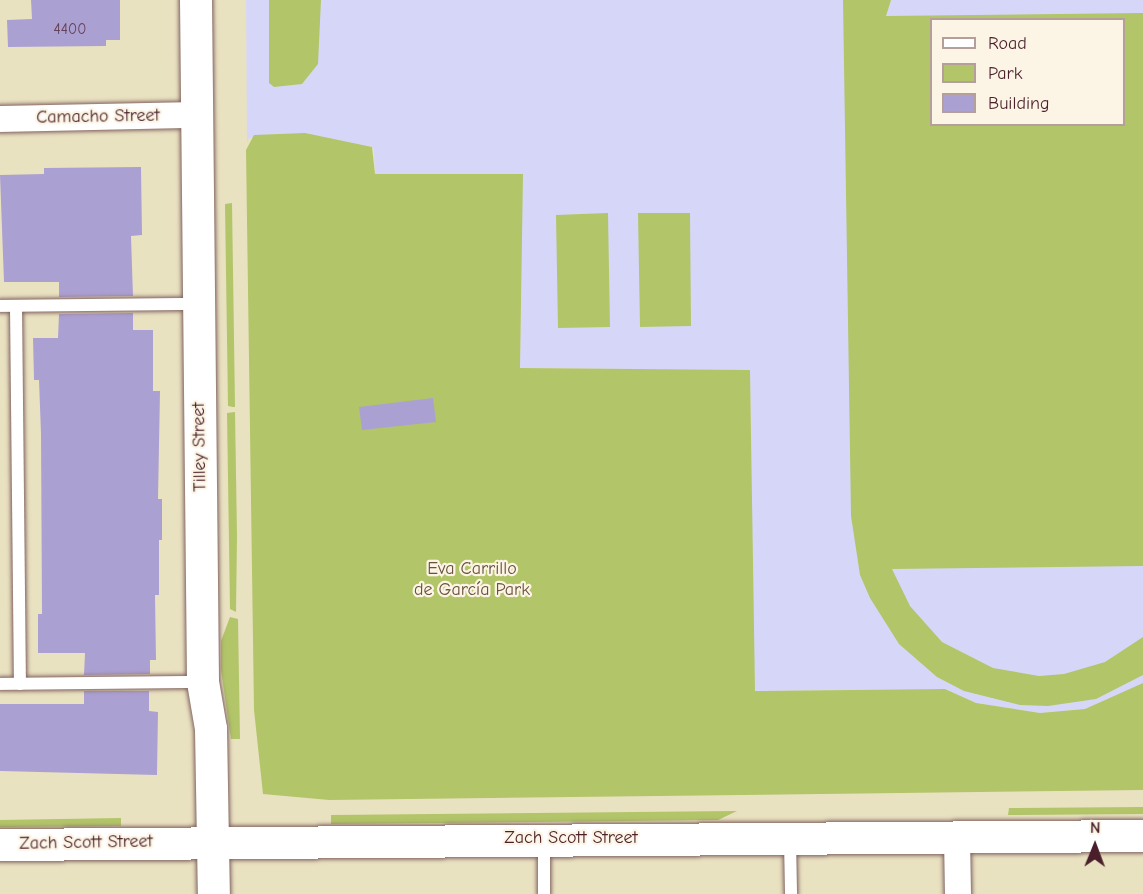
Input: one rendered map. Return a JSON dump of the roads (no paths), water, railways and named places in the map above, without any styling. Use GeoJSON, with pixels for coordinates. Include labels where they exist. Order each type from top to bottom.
{"type":"FeatureCollection","features":[{"type":"Feature","properties":{"kind":"street","name":"Tilley Street"},"geometry":{"type":"LineString","coordinates":[[196,0],[203,682],[211,729],[214,894]]}},
{"type":"Feature","properties":{"kind":"street","name":"Camacho Street"},"geometry":{"type":"LineString","coordinates":[[0,119],[196,115]]}},
{"type":"Feature","properties":{"kind":"street","name":"Zach Scott Street"},"geometry":{"type":"LineString","coordinates":[[0,845],[790,836],[1143,836]]}},
{"type":"Feature","properties":{"kind":"street"},"geometry":{"type":"LineString","coordinates":[[957,837],[958,894]]}},
{"type":"Feature","properties":{"kind":"lane"},"geometry":{"type":"LineString","coordinates":[[0,306],[198,304]]}},
{"type":"Feature","properties":{"kind":"lane"},"geometry":{"type":"LineString","coordinates":[[16,306],[20,684]]}},
{"type":"Feature","properties":{"kind":"lane"},"geometry":{"type":"LineString","coordinates":[[0,684],[203,682]]}},
{"type":"Feature","properties":{"kind":"lane"},"geometry":{"type":"LineString","coordinates":[[790,836],[791,894]]}},
{"type":"Feature","properties":{"kind":"lane"},"geometry":{"type":"LineString","coordinates":[[544,838],[544,894]]}},
{"type":"Feature","properties":{"kind":"park label","name":"Eva Carrillo de García Park"},"geometry":{"type":"Point","coordinates":[472,580]}}]}
